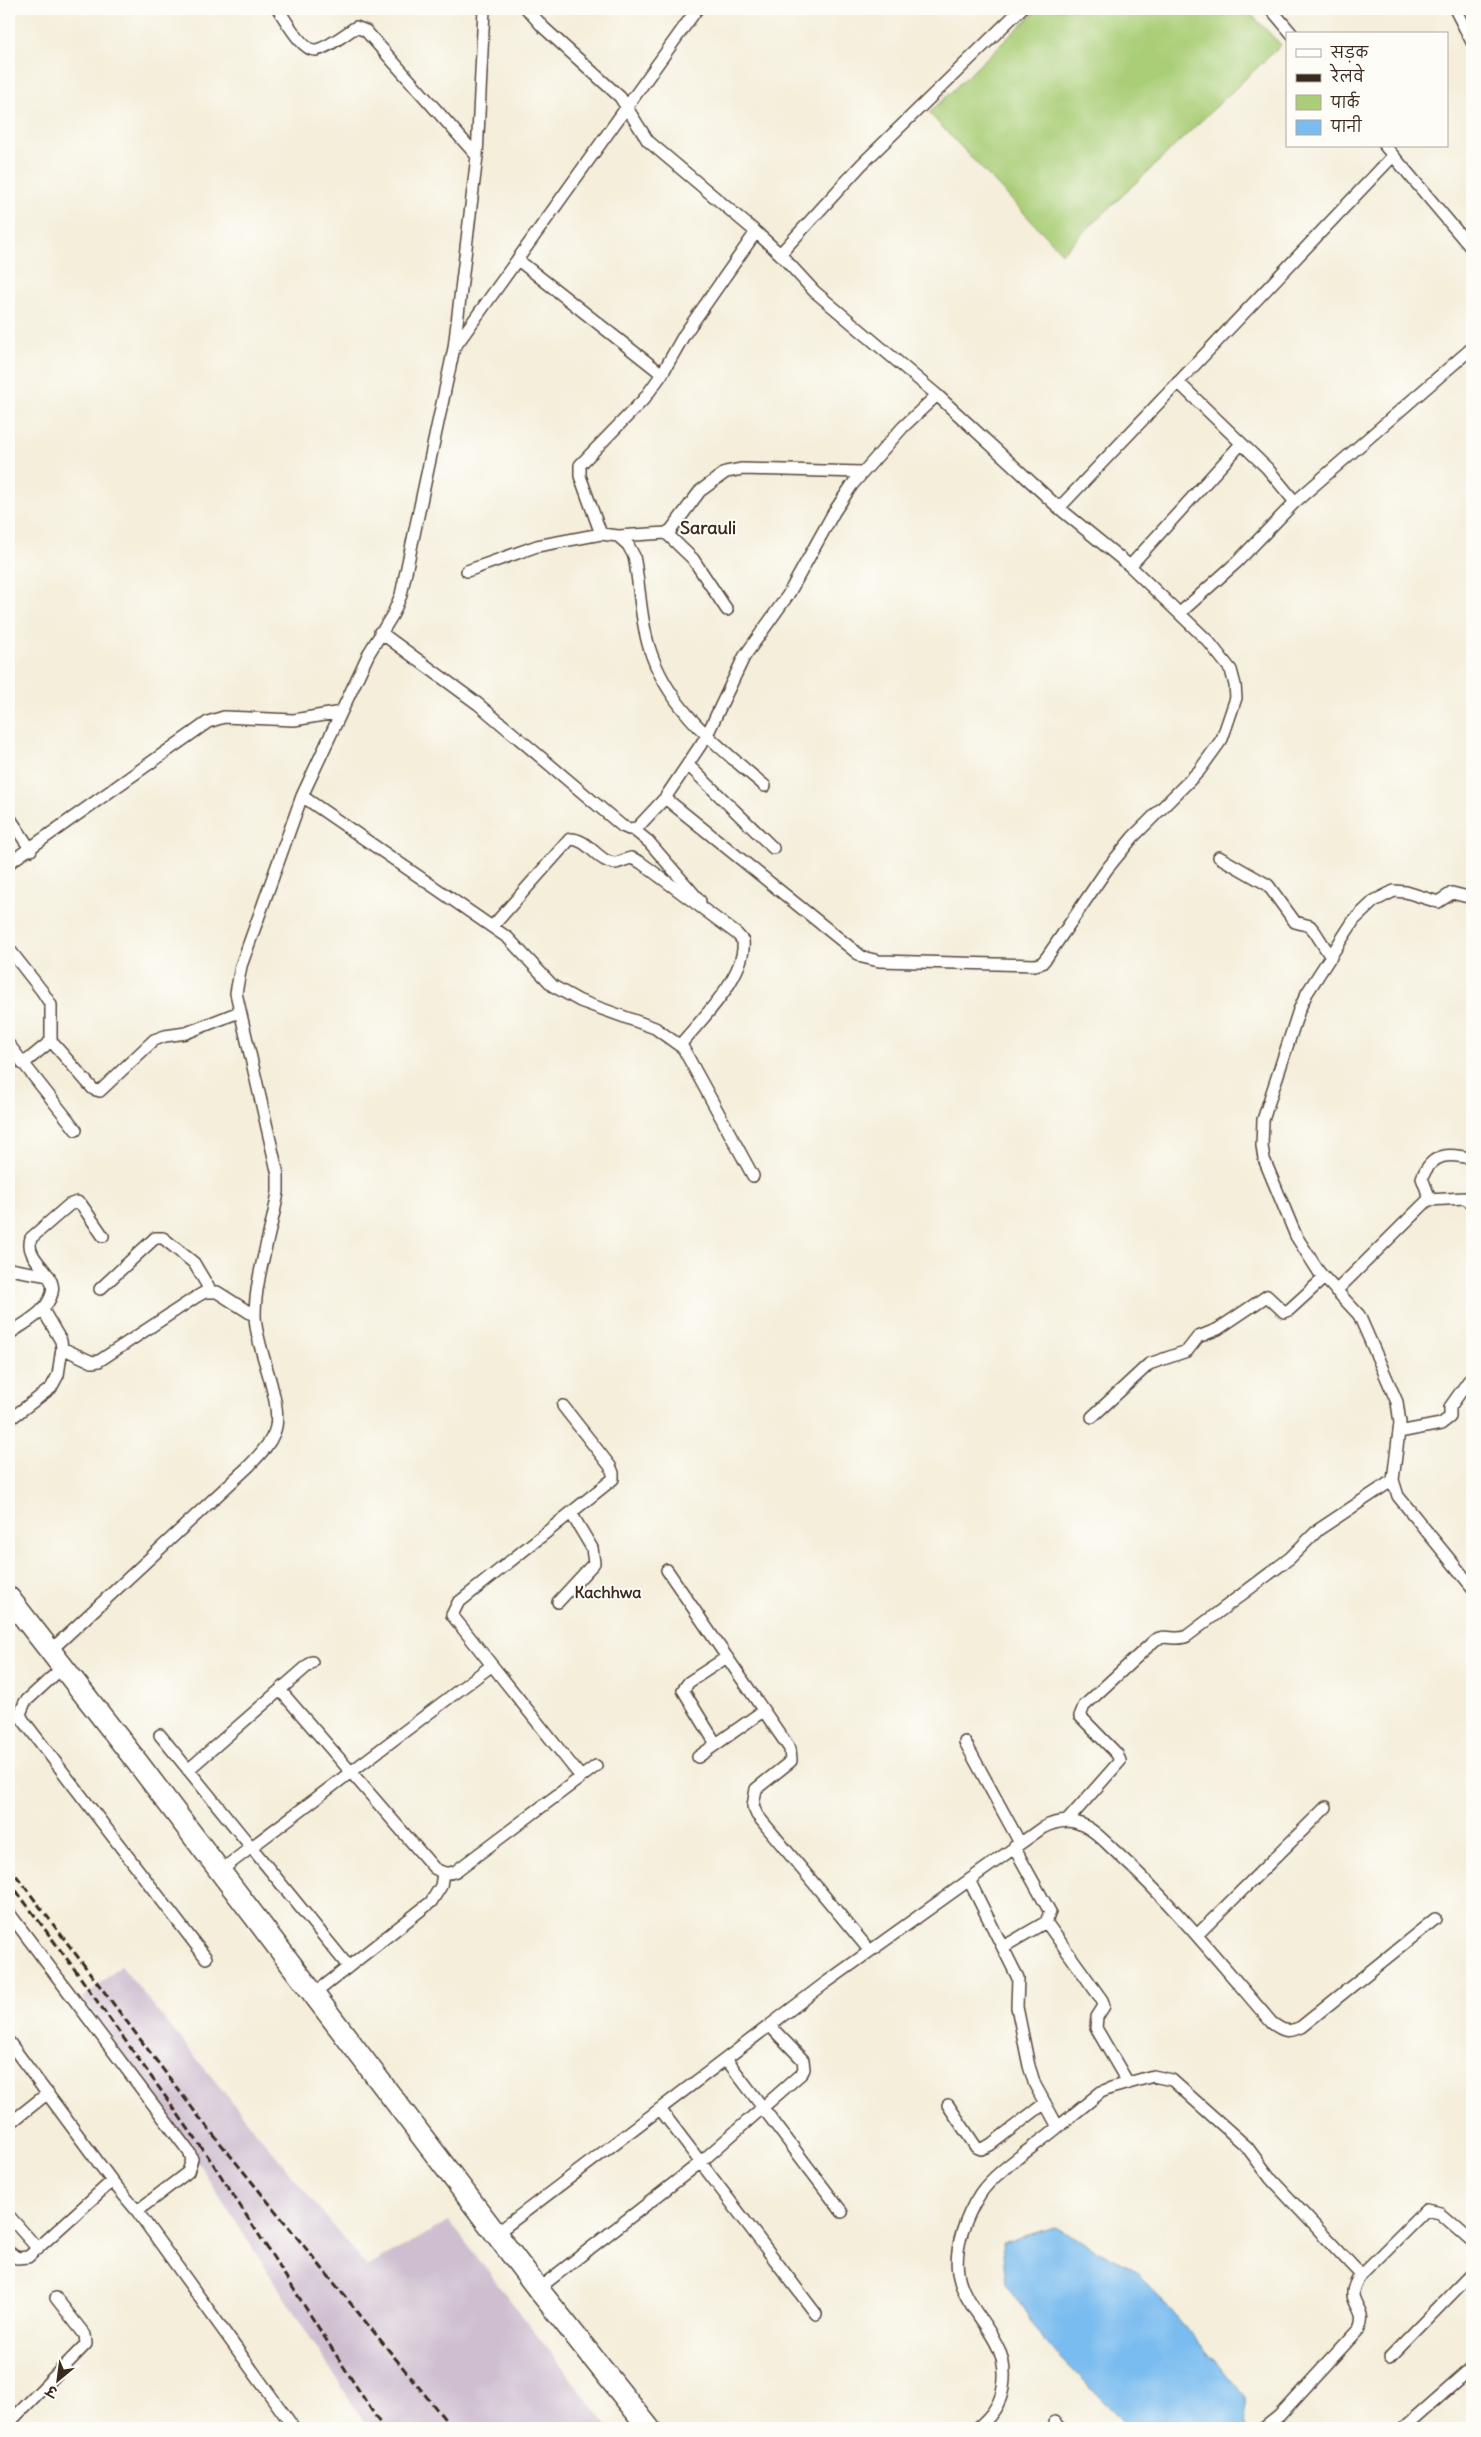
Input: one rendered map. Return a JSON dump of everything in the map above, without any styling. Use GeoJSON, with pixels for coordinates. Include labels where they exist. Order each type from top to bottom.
{"type":"FeatureCollection","features":[{"type":"Feature","properties":{"kind":"highway"},"geometry":{"type":"LineString","coordinates":[[9,1598],[220,1870],[538,2289],[649,2428]]}},
{"type":"Feature","properties":{"kind":"street"},"geometry":{"type":"LineString","coordinates":[[278,9],[303,45],[309,49],[319,50],[356,27],[366,31],[478,156]]}},
{"type":"Feature","properties":{"kind":"street"},"geometry":{"type":"LineString","coordinates":[[206,1958],[20,1714],[25,1702],[57,1659],[249,1466],[265,1448],[275,1432],[278,1414],[255,1316],[256,1297],[278,1192],[278,1175],[236,993],[241,966],[302,796],[380,632],[393,614],[398,601],[454,348],[478,156],[484,9]]}},
{"type":"Feature","properties":{"kind":"street"},"geometry":{"type":"LineString","coordinates":[[527,9],[544,28],[620,97],[648,141],[756,232],[780,254],[814,291],[937,395],[1059,508],[1130,566],[1180,613],[1219,652],[1231,670],[1235,684],[1236,698],[1230,719],[1222,739],[1207,761],[1133,837],[1090,892],[1047,957],[1038,964],[879,961],[862,957],[665,798]]}},
{"type":"Feature","properties":{"kind":"street"},"geometry":{"type":"LineString","coordinates":[[454,348],[628,108],[697,9]]}},
{"type":"Feature","properties":{"kind":"street"},"geometry":{"type":"LineString","coordinates":[[780,254],[862,164],[1021,9]]}},
{"type":"Feature","properties":{"kind":"street"},"geometry":{"type":"LineString","coordinates":[[1271,9],[1290,32]]}},
{"type":"Feature","properties":{"kind":"street"},"geometry":{"type":"LineString","coordinates":[[1455,9],[1472,42]]}},
{"type":"Feature","properties":{"kind":"street"},"geometry":{"type":"LineString","coordinates":[[1387,148],[1472,248]]}},
{"type":"Feature","properties":{"kind":"street"},"geometry":{"type":"LineString","coordinates":[[1059,508],[1393,156]]}},
{"type":"Feature","properties":{"kind":"street"},"geometry":{"type":"LineString","coordinates":[[601,534],[580,476],[580,465],[644,398],[662,374],[684,335],[756,232]]}},
{"type":"Feature","properties":{"kind":"street"},"geometry":{"type":"LineString","coordinates":[[518,260],[662,374]]}},
{"type":"Feature","properties":{"kind":"street"},"geometry":{"type":"LineString","coordinates":[[1180,613],[1236,562],[1295,502],[1472,348]]}},
{"type":"Feature","properties":{"kind":"street"},"geometry":{"type":"LineString","coordinates":[[1178,382],[1267,468],[1295,502]]}},
{"type":"Feature","properties":{"kind":"street"},"geometry":{"type":"LineString","coordinates":[[633,829],[645,821],[665,798],[688,765],[706,736],[737,668],[788,595],[834,512],[862,472],[937,395]]}},
{"type":"Feature","properties":{"kind":"street"},"geometry":{"type":"LineString","coordinates":[[1130,566],[1241,444]]}},
{"type":"Feature","properties":{"kind":"street"},"geometry":{"type":"LineString","coordinates":[[467,571],[538,546],[601,534],[618,536],[666,533],[671,530],[700,490],[726,472],[742,469],[862,472]]}},
{"type":"Feature","properties":{"kind":"street"},"geometry":{"type":"LineString","coordinates":[[666,533],[693,559],[727,610]]}},
{"type":"Feature","properties":{"kind":"street"},"geometry":{"type":"LineString","coordinates":[[618,536],[628,545],[634,556],[645,632],[656,665],[675,702],[706,736],[765,786]]}},
{"type":"Feature","properties":{"kind":"street"},"geometry":{"type":"LineString","coordinates":[[380,632],[478,704],[622,826],[633,829],[649,842],[714,918]]}},
{"type":"Feature","properties":{"kind":"street"},"geometry":{"type":"LineString","coordinates":[[9,863],[31,850],[208,722],[224,717],[294,720],[341,712]]}},
{"type":"Feature","properties":{"kind":"street"},"geometry":{"type":"LineString","coordinates":[[688,765],[773,848]]}},
{"type":"Feature","properties":{"kind":"street"},"geometry":{"type":"LineString","coordinates":[[302,796],[512,942],[553,986],[580,1001],[667,1034],[690,1058],[753,1176]]}},
{"type":"Feature","properties":{"kind":"street"},"geometry":{"type":"LineString","coordinates":[[9,816],[31,850]]}},
{"type":"Feature","properties":{"kind":"street"},"geometry":{"type":"LineString","coordinates":[[492,927],[567,841],[573,838],[613,863],[631,858],[640,862],[741,938],[743,951],[737,968],[726,988],[680,1046]]}},
{"type":"Feature","properties":{"kind":"street"},"geometry":{"type":"LineString","coordinates":[[1219,857],[1268,885],[1295,922],[1310,926],[1316,932],[1331,958]]}},
{"type":"Feature","properties":{"kind":"street"},"geometry":{"type":"LineString","coordinates":[[1472,898],[1452,893],[1438,902],[1406,892],[1394,892],[1383,896],[1365,908],[1354,920],[1308,993],[1300,1010],[1263,1120],[1261,1134],[1264,1159],[1296,1236],[1324,1278],[1362,1322],[1397,1402],[1399,1432],[1393,1480],[1402,1502],[1472,1587]]}},
{"type":"Feature","properties":{"kind":"street"},"geometry":{"type":"LineString","coordinates":[[9,950],[51,1005],[51,1041],[93,1088],[100,1091],[154,1040],[165,1036],[186,1034],[239,1012]]}},
{"type":"Feature","properties":{"kind":"street"},"geometry":{"type":"LineString","coordinates":[[23,1064],[51,1041]]}},
{"type":"Feature","properties":{"kind":"street"},"geometry":{"type":"LineString","coordinates":[[9,1045],[76,1130]]}},
{"type":"Feature","properties":{"kind":"street"},"geometry":{"type":"LineString","coordinates":[[1430,1199],[1422,1178],[1426,1170],[1436,1160],[1451,1154],[1472,1159]]}},
{"type":"Feature","properties":{"kind":"street"},"geometry":{"type":"LineString","coordinates":[[1336,1291],[1430,1199],[1472,1197]]}},
{"type":"Feature","properties":{"kind":"street"},"geometry":{"type":"LineString","coordinates":[[9,1334],[43,1310],[53,1288],[49,1276],[30,1251],[29,1244],[31,1238],[69,1205],[77,1202],[81,1204],[103,1236]]}},
{"type":"Feature","properties":{"kind":"street"},"geometry":{"type":"LineString","coordinates":[[100,1289],[151,1242],[159,1237],[163,1238],[194,1263],[210,1290]]}},
{"type":"Feature","properties":{"kind":"street"},"geometry":{"type":"LineString","coordinates":[[9,1268],[49,1276]]}},
{"type":"Feature","properties":{"kind":"street"},"geometry":{"type":"LineString","coordinates":[[1092,1417],[1150,1364],[1187,1351],[1198,1337],[1218,1329],[1267,1296],[1284,1312],[1289,1310],[1324,1278]]}},
{"type":"Feature","properties":{"kind":"street"},"geometry":{"type":"LineString","coordinates":[[62,1348],[92,1362],[99,1361],[196,1297],[210,1290],[217,1292],[255,1316]]}},
{"type":"Feature","properties":{"kind":"street"},"geometry":{"type":"LineString","coordinates":[[9,1420],[51,1388],[58,1375],[62,1348],[61,1341],[43,1310]]}},
{"type":"Feature","properties":{"kind":"street"},"geometry":{"type":"LineString","coordinates":[[1399,1432],[1440,1424],[1450,1417],[1450,1407],[1472,1376]]}},
{"type":"Feature","properties":{"kind":"street"},"geometry":{"type":"LineString","coordinates":[[563,1406],[613,1473],[613,1479],[608,1485],[453,1609],[452,1615],[581,1777]]}},
{"type":"Feature","properties":{"kind":"street"},"geometry":{"type":"LineString","coordinates":[[1067,1821],[1120,1761],[1117,1754],[1080,1716],[1080,1710],[1155,1640],[1162,1636],[1179,1639],[1186,1636],[1290,1558],[1318,1530],[1393,1480]]}},
{"type":"Feature","properties":{"kind":"street"},"geometry":{"type":"LineString","coordinates":[[558,1602],[594,1563],[592,1548],[571,1514]]}},
{"type":"Feature","properties":{"kind":"street"},"geometry":{"type":"LineString","coordinates":[[667,1570],[790,1749],[791,1761],[756,1789],[752,1806],[757,1815],[870,1951]]}},
{"type":"Feature","properties":{"kind":"street"},"geometry":{"type":"LineString","coordinates":[[716,1744],[683,1690],[689,1682],[727,1657]]}},
{"type":"Feature","properties":{"kind":"street"},"geometry":{"type":"LineString","coordinates":[[188,1770],[312,1662]]}},
{"type":"Feature","properties":{"kind":"street"},"geometry":{"type":"LineString","coordinates":[[220,1870],[491,1666]]}},
{"type":"Feature","properties":{"kind":"street"},"geometry":{"type":"LineString","coordinates":[[280,1690],[434,1868],[443,1874],[451,1874],[456,1871],[596,1766]]}},
{"type":"Feature","properties":{"kind":"street"},"geometry":{"type":"LineString","coordinates":[[698,1757],[763,1711]]}},
{"type":"Feature","properties":{"kind":"street"},"geometry":{"type":"LineString","coordinates":[[160,1735],[348,1966]]}},
{"type":"Feature","properties":{"kind":"street"},"geometry":{"type":"LineString","coordinates":[[964,1742],[1050,1912],[1046,1922],[1003,1947]]}},
{"type":"Feature","properties":{"kind":"street"},"geometry":{"type":"LineString","coordinates":[[1197,1936],[1326,1807]]}},
{"type":"Feature","properties":{"kind":"street"},"geometry":{"type":"LineString","coordinates":[[497,2233],[870,1951],[1017,1845],[1054,1822],[1080,1823],[1094,1832],[1149,1882],[1272,2023],[1283,2031],[1291,2031],[1301,2027],[1436,1919]]}},
{"type":"Feature","properties":{"kind":"street"},"geometry":{"type":"LineString","coordinates":[[314,1994],[431,1902],[441,1886],[443,1874]]}},
{"type":"Feature","properties":{"kind":"street"},"geometry":{"type":"LineString","coordinates":[[969,1880],[1018,1978],[1018,2015],[1032,2075],[1058,2127]]}},
{"type":"Feature","properties":{"kind":"street"},"geometry":{"type":"LineString","coordinates":[[9,1913],[192,2158],[188,2172],[137,2211]]}},
{"type":"Feature","properties":{"kind":"street"},"geometry":{"type":"LineString","coordinates":[[1046,1922],[1102,2000],[1104,2006],[1097,2017],[1096,2028],[1128,2083]]}},
{"type":"Feature","properties":{"kind":"street"},"geometry":{"type":"LineString","coordinates":[[538,2289],[701,2162],[804,2069],[803,2060],[770,2026]]}},
{"type":"Feature","properties":{"kind":"street"},"geometry":{"type":"LineString","coordinates":[[9,2042],[112,2181],[137,2211],[294,2428]]}},
{"type":"Feature","properties":{"kind":"street"},"geometry":{"type":"LineString","coordinates":[[726,2058],[842,2212]]}},
{"type":"Feature","properties":{"kind":"street"},"geometry":{"type":"LineString","coordinates":[[980,2428],[1002,2397],[1004,2365],[997,2344],[965,2291],[958,2275],[957,2257],[959,2242],[981,2192],[996,2177],[1101,2092],[1153,2076],[1172,2080],[1247,2147],[1271,2179],[1361,2275]]}},
{"type":"Feature","properties":{"kind":"street"},"geometry":{"type":"LineString","coordinates":[[9,2124],[48,2093]]}},
{"type":"Feature","properties":{"kind":"street"},"geometry":{"type":"LineString","coordinates":[[948,2105],[976,2147],[981,2149],[990,2145],[1045,2103]]}},
{"type":"Feature","properties":{"kind":"street"},"geometry":{"type":"LineString","coordinates":[[660,2108],[816,2314]]}},
{"type":"Feature","properties":{"kind":"street"},"geometry":{"type":"LineString","coordinates":[[9,2252],[17,2258],[24,2259],[38,2249],[112,2181]]}},
{"type":"Feature","properties":{"kind":"street"},"geometry":{"type":"LineString","coordinates":[[1264,2428],[1279,2416],[1359,2329],[1362,2316],[1352,2292],[1353,2285],[1426,2210],[1440,2213],[1472,2241]]}},
{"type":"Feature","properties":{"kind":"street"},"geometry":{"type":"LineString","coordinates":[[9,2216],[38,2249]]}},
{"type":"Feature","properties":{"kind":"street"},"geometry":{"type":"LineString","coordinates":[[1390,2357],[1472,2273]]}},
{"type":"Feature","properties":{"kind":"street"},"geometry":{"type":"LineString","coordinates":[[9,2423],[86,2344],[86,2335],[56,2298]]}},
{"type":"Feature","properties":{"kind":"street"},"geometry":{"type":"LineString","coordinates":[[1404,2428],[1472,2368]]}},
{"type":"Feature","properties":{"kind":"shaded area"},"geometry":{"type":"Polygon","coordinates":[[[121,1966],[367,2267],[449,2221],[609,2428],[368,2428],[195,2158],[83,1998],[121,1966]]]}},
{"type":"Feature","properties":{"kind":"green space"},"geometry":{"type":"Polygon","coordinates":[[[1038,9],[1246,9],[1281,45],[1062,253],[929,113],[1038,9]]]}},
{"type":"Feature","properties":{"kind":"water"},"geometry":{"type":"Polygon","coordinates":[[[1054,2227],[1137,2271],[1245,2396],[1246,2428],[1130,2428],[1046,2343],[1006,2283],[1002,2243],[1054,2227]]]}},
{"type":"Feature","properties":{"kind":"railway"},"geometry":{"type":"LineString","coordinates":[[9,1866],[199,2117],[452,2428]]}},
{"type":"Feature","properties":{"kind":"railway"},"geometry":{"type":"LineString","coordinates":[[9,1881],[212,2162],[383,2428]]}},
{"type":"Feature","properties":{"kind":"district","name":"Sarauli"},"geometry":{"type":"Point","coordinates":[708,527]}},
{"type":"Feature","properties":{"kind":"district","name":"Kachhwa"},"geometry":{"type":"Point","coordinates":[608,1592]}}]}
